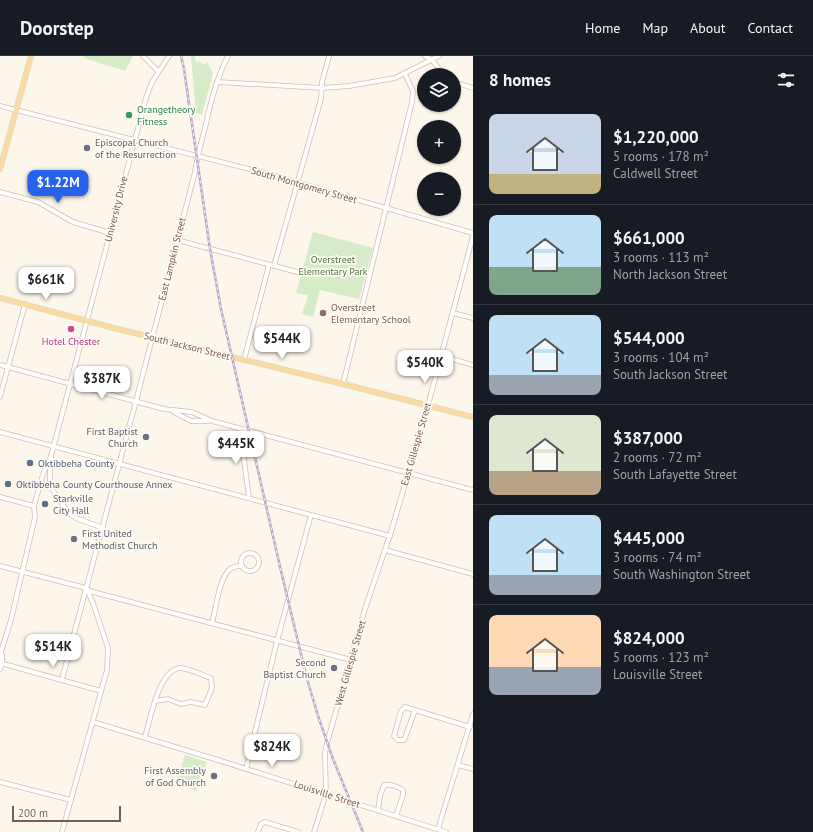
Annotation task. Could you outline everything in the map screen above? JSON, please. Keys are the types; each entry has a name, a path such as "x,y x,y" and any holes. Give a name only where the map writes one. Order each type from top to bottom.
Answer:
{"main road":[{"path":"0,169 32,56"},
{"name":"South Jackson Street","path":"0,298 152,338 473,417"}],"street":[{"path":"143,56 158,71"},
{"name":"University Drive","path":"51,456 134,139 148,92 158,71 169,56"},
{"name":"East Lampkin Street","path":"62,679 119,463 137,401 217,82 228,56"},
{"path":"244,360 271,265 298,183 321,99 322,82 329,56"},
{"path":"425,56 432,60 438,68"},
{"path":"217,82 322,88 368,84 405,74 439,56"},
{"path":"342,384 413,96 412,86 405,74"},
{"path":"461,84 473,88"},
{"name":"South Montgomery Street","path":"0,106 198,155 473,234"},
{"path":"0,192 38,202 73,222 110,233"},
{"name":"East Gillespie Street","path":"390,536 442,356 473,234"},
{"path":"177,240 301,273"},
{"path":"0,397 25,304"},
{"path":"453,313 473,318"},
{"path":"442,356 473,364"},
{"path":"0,365 164,408 192,412 200,418 473,490"},
{"path":"164,408 191,421 200,418"},
{"path":"182,417 182,413 184,411"},
{"path":"240,429 249,498"},
{"path":"0,432 390,536"},
{"path":"0,669 1,654 35,517 34,506 45,468 51,456"},
{"path":"51,456 51,489 71,515 82,521 103,528"},
{"path":"45,468 50,470"},
{"path":"0,497 34,506"},
{"path":"246,769 277,641 311,515"},
{"name":"West Gillespie Street","path":"314,832 326,794 325,753 351,660 390,536"},
{"path":"385,550 473,574"},
{"path":"212,623 224,576 231,568 242,566 249,571 255,570 258,565 258,557 253,553 244,555 242,566"},
{"path":"0,566 351,660"},
{"path":"62,832 107,670 108,648 94,606 86,588"},
{"path":"1,663 101,691"},
{"path":"145,737 155,701 162,681 170,672 180,668 211,678 212,688 205,705 191,702 181,704 168,699 155,701"},
{"path":"415,710 404,740 398,740 394,736 401,711 405,707 415,710 470,727"},
{"path":"438,829 473,714"},
{"name":"Louisville Street","path":"92,722 145,737 446,832"},
{"path":"458,765 473,769"},
{"path":"0,782 71,800"},
{"path":"378,810 380,796 384,785 388,784 403,790 403,795 396,816"},
{"path":"258,832 261,824 265,822 298,832"}],"green space":[{"path":"85,56 133,56 125,71 84,58"},
{"path":"191,56 194,56 197,63 200,61 203,65 207,62 213,73 202,115 196,113"},
{"name":"Overstreet Elementary Park","path":"313,232 373,248 359,299 320,290 313,317 302,314 308,295 296,293"},
{"path":"185,755 207,762 196,791 176,783"}],"railway":[{"path":"181,56 210,249 221,309 281,571 307,679 319,719 333,759 363,832"}],"place":[{"name":"Orangetheory Fitness","path":"129,115"},
{"name":"Episcopal Church of the Resurrection","path":"87,148"},
{"name":"Overstreet Elementary School","path":"323,313"},
{"name":"Hotel Chester","path":"71,329"},
{"name":"First Baptist Church","path":"146,437"},
{"name":"Oktibbeha County","path":"30,463"},
{"name":"Oktibbeha County Courthouse Annex","path":"8,484"},
{"name":"Starkville City Hall","path":"45,504"},
{"name":"First United Methodist Church","path":"74,539"},
{"name":"Second Baptist Church","path":"334,668"},
{"name":"First Assembly of God Church","path":"214,776"}]}
